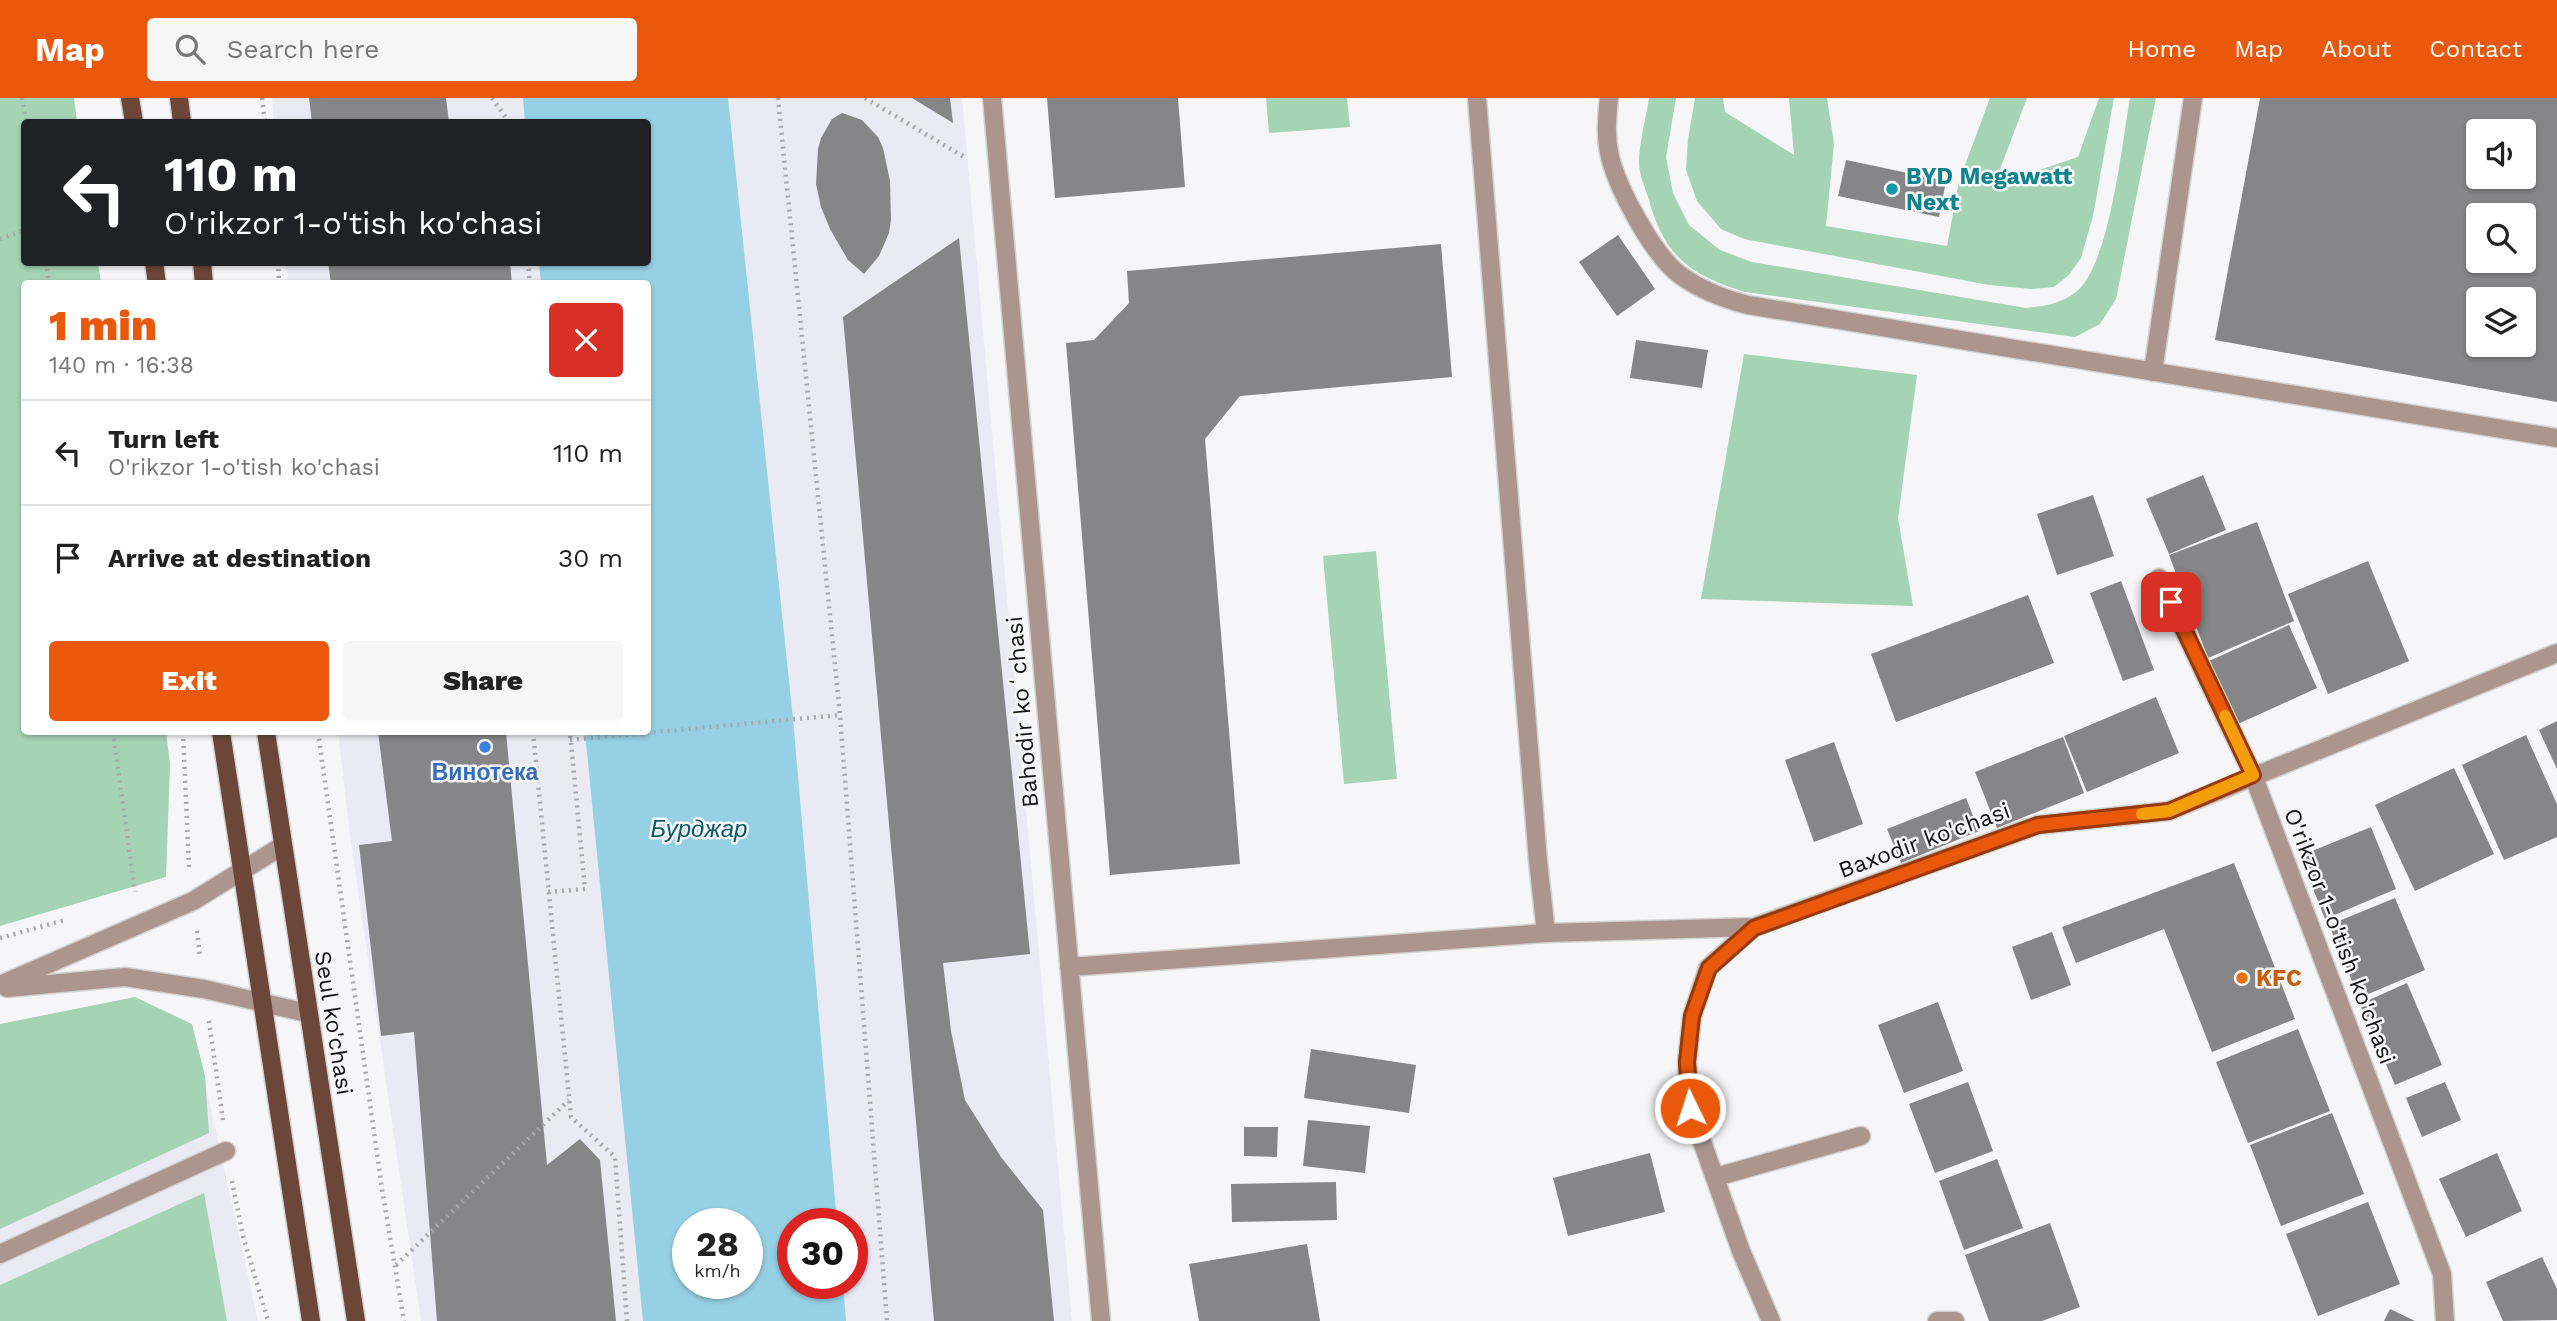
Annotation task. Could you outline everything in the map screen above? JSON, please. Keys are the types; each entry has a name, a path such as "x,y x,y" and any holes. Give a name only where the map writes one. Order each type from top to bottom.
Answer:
{"main road":[{"path":"130,98 134,119"},
{"path":"179,98 182,119"},
{"path":"221,735 311,1321"},
{"name":"Seul ko'chasi","path":"266,735 356,1321"}],"street":[{"name":"Bahodir koʻchasi","path":"992,98 1101,1321"},
{"path":"1477,98 1546,933"},
{"path":"1609,98 1606,127 1610,157 1621,186 1658,254 1680,275 1705,290 1748,305 2557,438"},
{"path":"2152,372 2193,98"},
{"name":"O'rikzor 1-o'tish ko'chasi","path":"2159,578 2253,775 2442,1274 2445,1321"},
{"name":"Baxodir ko'chasi","path":"1771,1321 1741,1251 1690,1108 1687,1062 1692,1016 1709,968 1754,928 2038,825 2169,811 2557,653"},
{"path":"0,987 193,901 282,846"},
{"path":"1069,967 1546,933 1754,928"},
{"path":"0,987 125,977 204,989 307,1013"},
{"path":"1716,1177 1861,1136"},
{"path":"0,1254 226,1151"},
{"path":"1937,1321 1955,1321"}],"path":[{"path":"22,98 26,119"},
{"path":"262,98 265,119"},
{"path":"492,98 507,119"},
{"path":"778,98 840,715 887,1321"},
{"path":"864,98 999,177"},
{"path":"0,239 21,231"},
{"path":"651,732 840,715"},
{"path":"113,735 136,900"},
{"path":"183,735 187,857 226,1151 243,1236 268,1321"},
{"path":"318,735 380,1176 404,1321"},
{"path":"533,735 570,1116 615,1157 627,1321"},
{"path":"548,891 585,890 570,735"},
{"path":"570,740 615,735"},
{"path":"396,1265 569,1100"}],"shaded area":[{"path":"272,98 962,98 1072,1321 421,1321 350,835 338,735 651,735 651,280 287,280 286,266 651,266 651,119 274,119"},
{"path":"192,1024 258,1321 0,1321 0,1031"}],"green space":[{"path":"0,98 74,98 77,119 21,119 21,266 98,266 101,280 21,280 21,735 166,735 170,764 166,877 0,926"},
{"path":"1266,98 1347,98 1350,127 1269,133"},
{"path":"1649,98 1676,98 1666,157 1673,193 1689,225 1720,250 1752,262 2026,308 2058,302 2076,292 2088,278 2098,256 2113,201 2130,98 2156,98 2116,299 2100,324 2075,337 1745,292 1709,278 1682,261 1671,249 1655,219 1639,163"},
{"path":"1695,98 1723,98 1725,112 1794,155 1789,98 1827,98 1834,144 1826,226 1947,246 1959,181 1990,98 2027,98 1994,185 2078,157 2099,98 2114,98 2093,216 2081,258 2069,275 2054,287 2031,289 1989,285 1744,239 1721,229 1697,201 1686,170"},
{"path":"1744,354 1917,375 1898,518 1913,606 1701,599"},
{"path":"1376,551 1397,779 1344,784 1323,556"},
{"path":"135,997 192,1024 205,1076 209,1133 0,1229 0,1024"},
{"path":"204,1193 227,1321 0,1321 0,1285"}],"water":[{"name":"Бурджар","path":"523,98 728,98 793,719 836,1208 777,1208 777,1299 844,1299 846,1321 643,1321 585,735 651,735 651,280 541,280 539,266 651,266 651,119 525,119"}],"building":[{"path":"309,98 446,98 449,119 312,119"},
{"path":"912,98 950,98 953,123"},
{"path":"1047,98 1178,98 1185,187 1055,198"},
{"path":"2260,98 2557,98 2557,402 2215,340"},
{"path":"842,113 862,120 878,137 890,181 889,233 879,256 864,274 848,260 830,229 816,184 821,138 832,119"},
{"name":"BYD Megawatt Next","path":"1846,160 1946,181 1939,217 1838,196"},
{"path":"1618,235 1655,289 1617,316 1579,262"},
{"path":"959,238 1030,954 943,963 951,1031 965,1100 1001,1157 1043,1210 1054,1321 934,1321 843,317"},
{"path":"1441,244 1452,377 1240,396 1205,439 1240,864 1110,875 1066,343 1094,340 1129,303 1127,271"},
{"path":"329,266 510,266 512,280 330,280"},
{"path":"1636,340 1708,350 1702,388 1630,378"},
{"path":"2203,475 2226,530 2169,554 2146,499"},
{"path":"2093,495 2114,556 2057,575 2037,514"},
{"path":"2257,522 2294,621 2208,658 2169,555"},
{"path":"2368,561 2409,661 2328,694 2288,594"},
{"path":"2121,581 2154,670 2123,681 2090,593"},
{"path":"2028,595 2054,663 1896,722 1871,654"},
{"path":"2289,625 2317,688 2238,724 2209,661"},
{"path":"2156,697 2179,753 2087,792 2064,736"},
{"path":"2557,721 2557,769 2539,730"},
{"path":"378,735 506,735 547,1165 580,1139 600,1160 616,1321 437,1321 414,1032 381,1036 359,845 392,841"},
{"path":"2526,735 2557,804 2557,837 2504,860 2462,765"},
{"path":"2063,737 2084,793 1997,828 1975,772"},
{"path":"1834,742 1863,824 1814,842 1785,760"},
{"path":"2454,768 2494,854 2415,891 2375,805"},
{"path":"1966,798 1979,831 1901,863 1887,829"},
{"path":"2371,827 2396,889 2325,919 2300,856"},
{"path":"2234,863 2295,1019 2212,1052 2164,929 2076,963 2062,927"},
{"path":"2395,898 2425,970 2359,998 2329,925"},
{"path":"2052,932 2071,985 2031,1000 2012,947"},
{"path":"2407,983 2442,1065 2395,1085 2360,1004"},
{"path":"1938,1002 1963,1071 1904,1093 1878,1025"},
{"path":"2298,1029 2330,1111 2248,1143 2216,1062"},
{"path":"1311,1049 1416,1065 1409,1113 1304,1098"},
{"path":"1968,1082 1993,1151 1935,1173 1909,1104"},
{"path":"2445,1082 2461,1120 2422,1137 2406,1098"},
{"path":"2332,1113 2364,1194 2281,1226 2250,1145"},
{"path":"1308,1120 1370,1126 1365,1173 1303,1166"},
{"path":"1244,1127 1278,1127 1277,1157 1244,1156"},
{"path":"1650,1153 1665,1212 1568,1236 1553,1178"},
{"path":"2497,1153 2522,1211 2466,1237 2439,1179"},
{"path":"1997,1159 2023,1228 1964,1250 1939,1181"},
{"path":"1336,1182 1337,1220 1232,1222 1231,1184"},
{"path":"2368,1202 2400,1284 2318,1316 2286,1234"},
{"path":"2050,1223 2080,1307 2042,1321 1989,1321 1965,1255"},
{"path":"1307,1244 1320,1321 1199,1321 1189,1264"},
{"path":"2542,1257 2557,1289 2557,1320 2503,1321 2486,1282"},
{"path":"2390,1309 2415,1321 2384,1321"}],"slow traffic":[{"path":"2142,814 2169,811 2253,775 2225,716"}],"place":[{"name":"BYD Megawatt Next","path":"1892,189"},
{"name":"Винотека","path":"485,747"},
{"name":"KFC","path":"2242,978"}],"route":[{"path":"1690,1108 1687,1062 1692,1016 1709,968 1754,928 2038,825 2169,811 2253,775 2171,602"}]}
